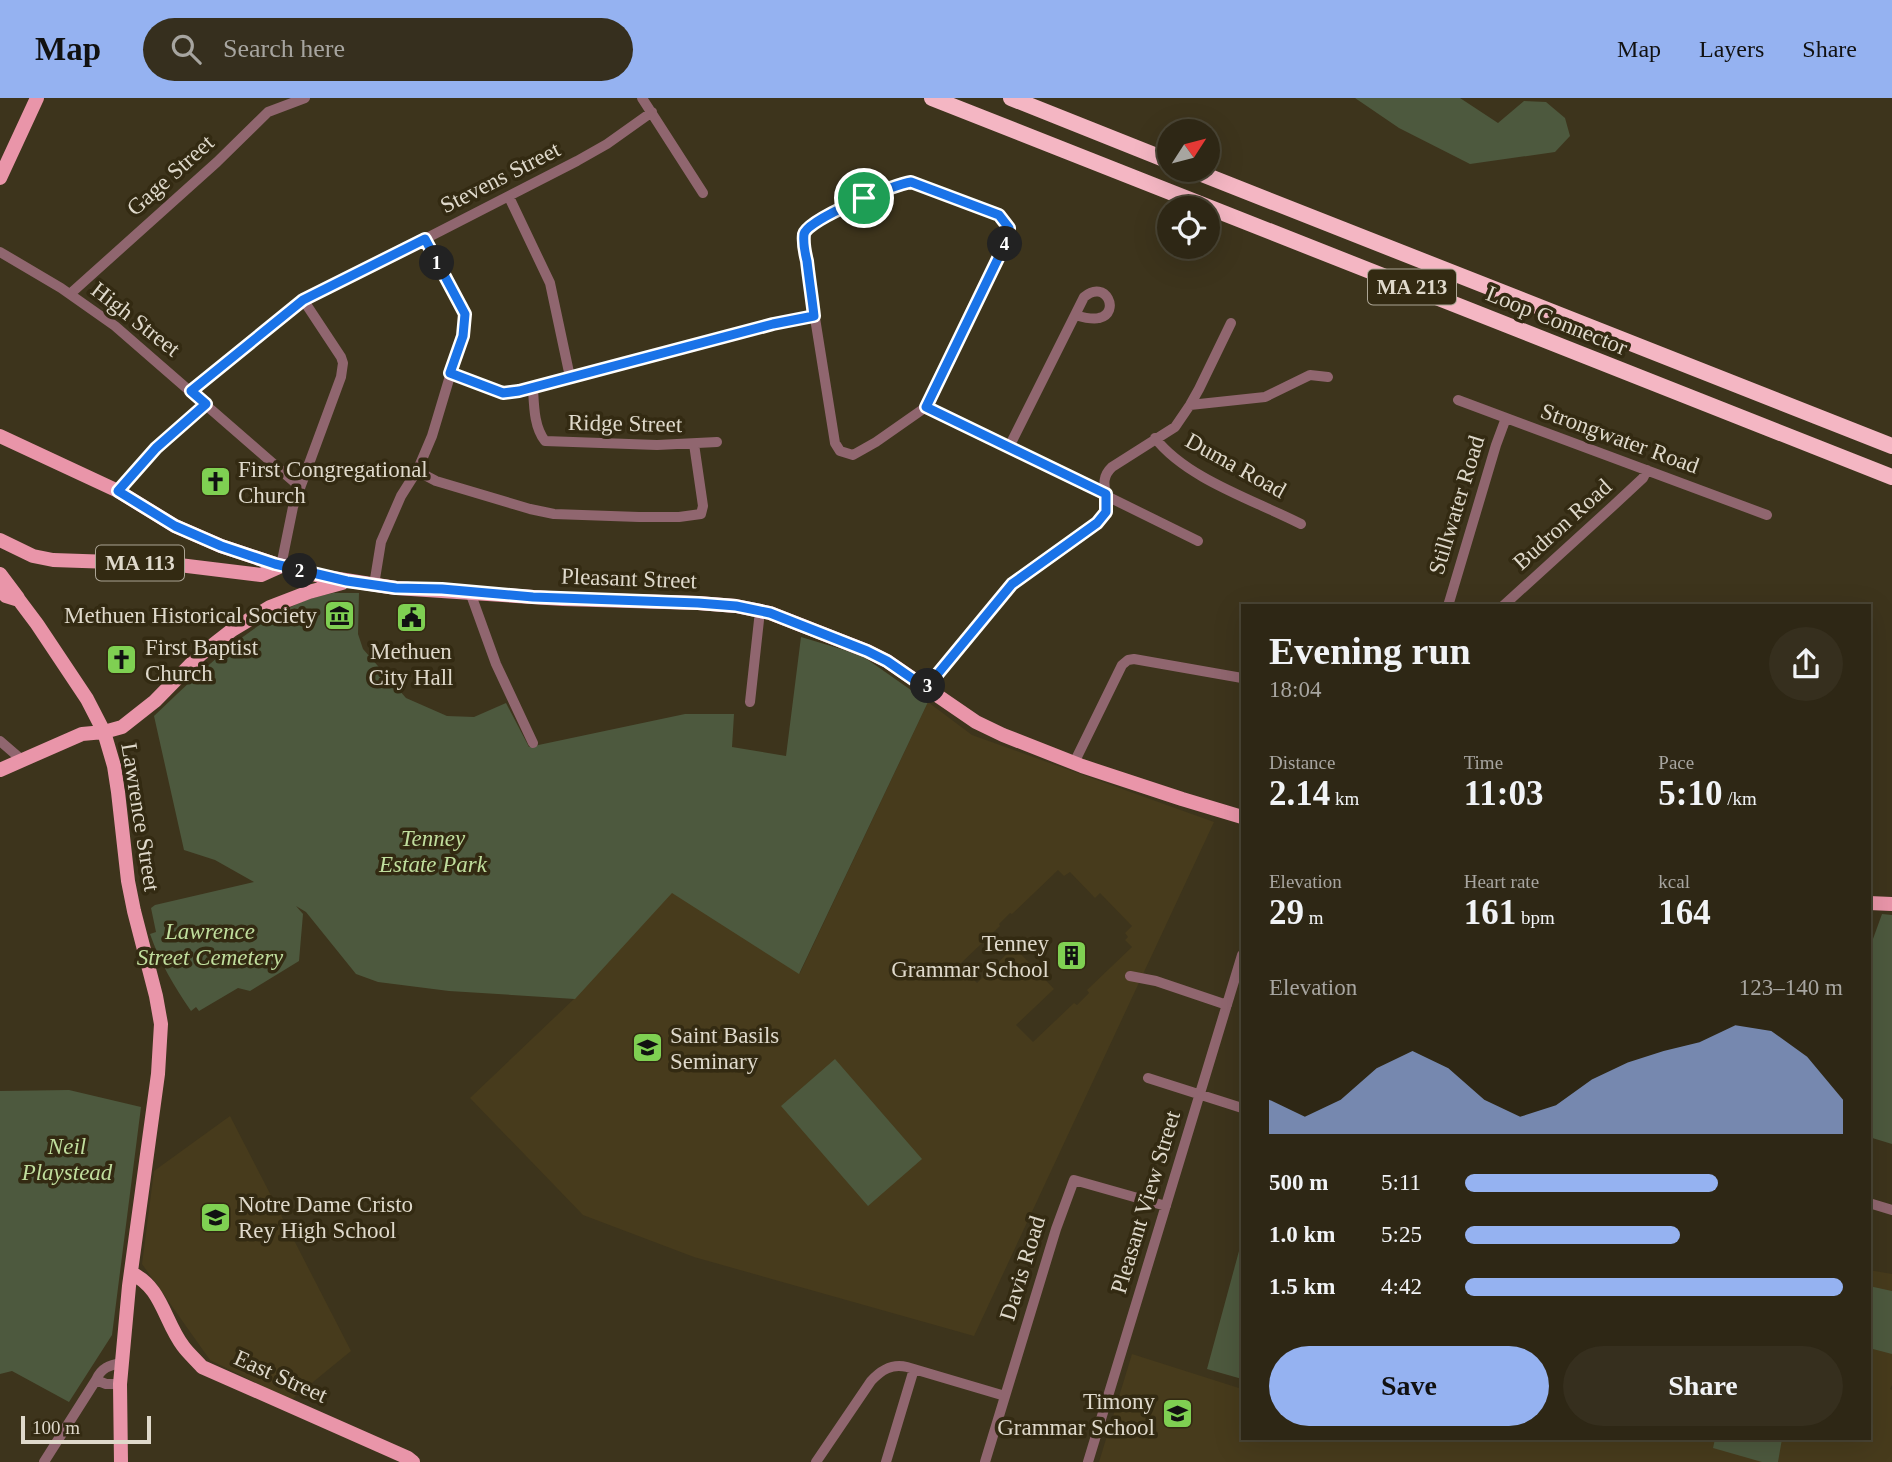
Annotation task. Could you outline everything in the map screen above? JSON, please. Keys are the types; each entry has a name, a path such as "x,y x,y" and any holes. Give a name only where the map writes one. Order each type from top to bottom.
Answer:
{"highway":[{"name":"Loop Connector","path":"932,98 1892,477"},
{"path":"1011,98 1157,156"},
{"name":"Loop Connector","path":"1220,181 1892,446"}],"main road":[{"path":"0,178 37,98"},
{"name":"Pleasant Street","path":"0,436 118,491 175,526 221,546 281,566 374,585 563,599 698,603 761,611 803,625 887,661 976,722 1003,736 1182,799 1241,817"},
{"name":"MA 113","path":"0,540 26,553 47,559 171,564 261,575 281,566"},
{"path":"0,574 19,600"},
{"path":"0,770 82,734 122,727 200,655 242,624 270,607 347,581"},
{"path":"0,591 19,600"},
{"name":"Lawrence Street","path":"19,600 61,657 104,732 114,766 128,881 161,1024 158,1074 128,1296 120,1384 121,1462"},
{"path":"1871,903 1892,904"},
{"name":"East Street","path":"131,1273 143,1279 159,1300 181,1345 202,1367 413,1462"},
{"path":"128,1296 159,1300"}],"street":[{"name":"Gage Street","path":"70,294 217,162 268,112 305,98"},
{"path":"642,98 703,193"},
{"name":"Stevens Street","path":"191,391 303,300 509,197 607,144 652,112"},
{"path":"911,182 999,215 1009,228 1005,244 926,407 853,455 840,451 835,443 814,316 804,233 816,221 873,194 911,182"},
{"path":"509,197 550,283 570,377"},
{"path":"374,585 381,542 432,436 463,336 465,314 425,239"},
{"name":"High Street","path":"0,252 70,294 116,326 300,487"},
{"path":"281,566 293,507 341,377 343,363 337,349 303,300"},
{"path":"1009,447 1075,315"},
{"path":"450,373 503,393 533,388 773,324 814,316"},
{"path":"926,688 1012,584 1097,523 1106,512 1103,482 1106,473 1175,426 1190,405 1231,323"},
{"path":"1190,405 1265,397 1310,375 1328,377"},
{"name":"Ridge Street","path":"533,388 536,420 545,441 694,444 717,442"},
{"name":"Strongwater Road","path":"1458,400 1767,515"},
{"path":"118,491 156,448 206,404"},
{"path":"926,407 1198,541"},
{"name":"Stillwater Road","path":"1449,604 1506,418"},
{"name":"Duma Road","path":"1155,438 1171,456 1197,474 1301,524"},
{"path":"417,471 436,481 554,514 679,517 701,514 703,506 694,444"},
{"name":"Budron Road","path":"1505,604 1643,478 1647,470"},
{"path":"470,592 496,664 533,743"},
{"path":"750,702 761,611"},
{"path":"1074,762 1122,665 1128,660 1241,678"},
{"path":"0,741 22,761"},
{"name":"Pleasant View Street","path":"1088,1462 1241,958"},
{"path":"1130,976 1156,981 1227,1005"},
{"path":"1148,1078 1241,1108"},
{"name":"Davis Road","path":"985,1462 1056,1228 1074,1180 1166,1206"},
{"path":"1871,1204 1892,1210"},
{"path":"44,1462 99,1372 110,1364 122,1363"},
{"path":"816,1462 877,1374 891,1367 899,1365 1005,1396"},
{"path":"886,1462 914,1369"},
{"path":"96,1380 106,1384 120,1384"}],"shaded area":[{"path":"928,702 972,735 1214,822 974,1336 694,1257 583,1215 470,1098 575,998 674,888 800,973","holes":["1058,870 1064,876 1070,872 1095,898 1100,893 1132,926 1125,933 1128,937 1125,940 1132,947 1087,990 1089,993 1077,1005 1074,1003 1033,1042 1016,1025 1054,989 1014,947 977,983 959,965 1010,913"]},
{"name":"Notre Dame Cristo Rey High School","path":"230,1116 351,1351 291,1400 210,1360 142,1264 154,1171"},
{"path":"1871,1270 1892,1274 1892,1462 1099,1462 1132,1354 1241,1389 1241,1440 1871,1440"}],"green space":[{"path":"1355,98 1460,98 1498,123 1524,101 1546,102 1565,118 1570,136 1555,152 1470,164 1399,128"},
{"name":"Tenney Estate Park","path":"333,593 359,593 358,634 363,649 406,698 447,716 474,717 506,703 529,747 685,714 734,714 732,747 786,756 801,637 861,655 928,702 799,974 672,893 575,999 449,991 378,982 356,974 306,912 296,906 303,914 299,961 250,991 238,988 199,1011 196,1007 191,1011 154,945 150,934 156,932 151,908 254,882 215,860 184,850 154,716 219,656 255,628 296,605"},
{"path":"1882,914 1892,915 1892,1144 1871,1138 1871,944"},
{"path":"835,1059 922,1159 868,1206 781,1106"},
{"name":"Neil Playstead","path":"69,1090 141,1107 112,1335 69,1402 12,1371 0,1374 0,1091"},
{"path":"1241,1244 1241,1379 1207,1369"},
{"path":"1871,1286 1892,1291 1892,1354 1871,1349"},
{"path":"1715,1440 1782,1440 1778,1462 1762,1462 1713,1448"}],"place":[{"name":"First Congregational Church","path":"215,482"},
{"name":"Methuen Historical Society","path":"340,615"},
{"name":"Methuen City Hall","path":"411,617"},
{"name":"First Baptist Church","path":"122,660"},
{"name":"Tenney Grammar School","path":"1072,956"},
{"name":"Saint Basils Seminary","path":"647,1048"},
{"name":"Notre Dame Cristo Rey High School","path":"215,1217"},
{"name":"Timony Grammar School","path":"1178,1414"}],"route":[{"path":"911,182 999,215 1005,221 1009,228 1005,244 926,407 1106,494 1106,512 1097,523 1012,584 926,688 887,661 867,651 770,613 736,606 698,603 563,599 396,588 320,576 221,546 175,526 118,491 156,448 206,404 191,391 303,300 425,239 465,314 463,336 450,373 503,393 543,386 773,324 814,316 804,233 816,221 864,198 911,182"}],"park label":[{"name":"Lawrence Street Cemetery","path":"210,944"}]}
